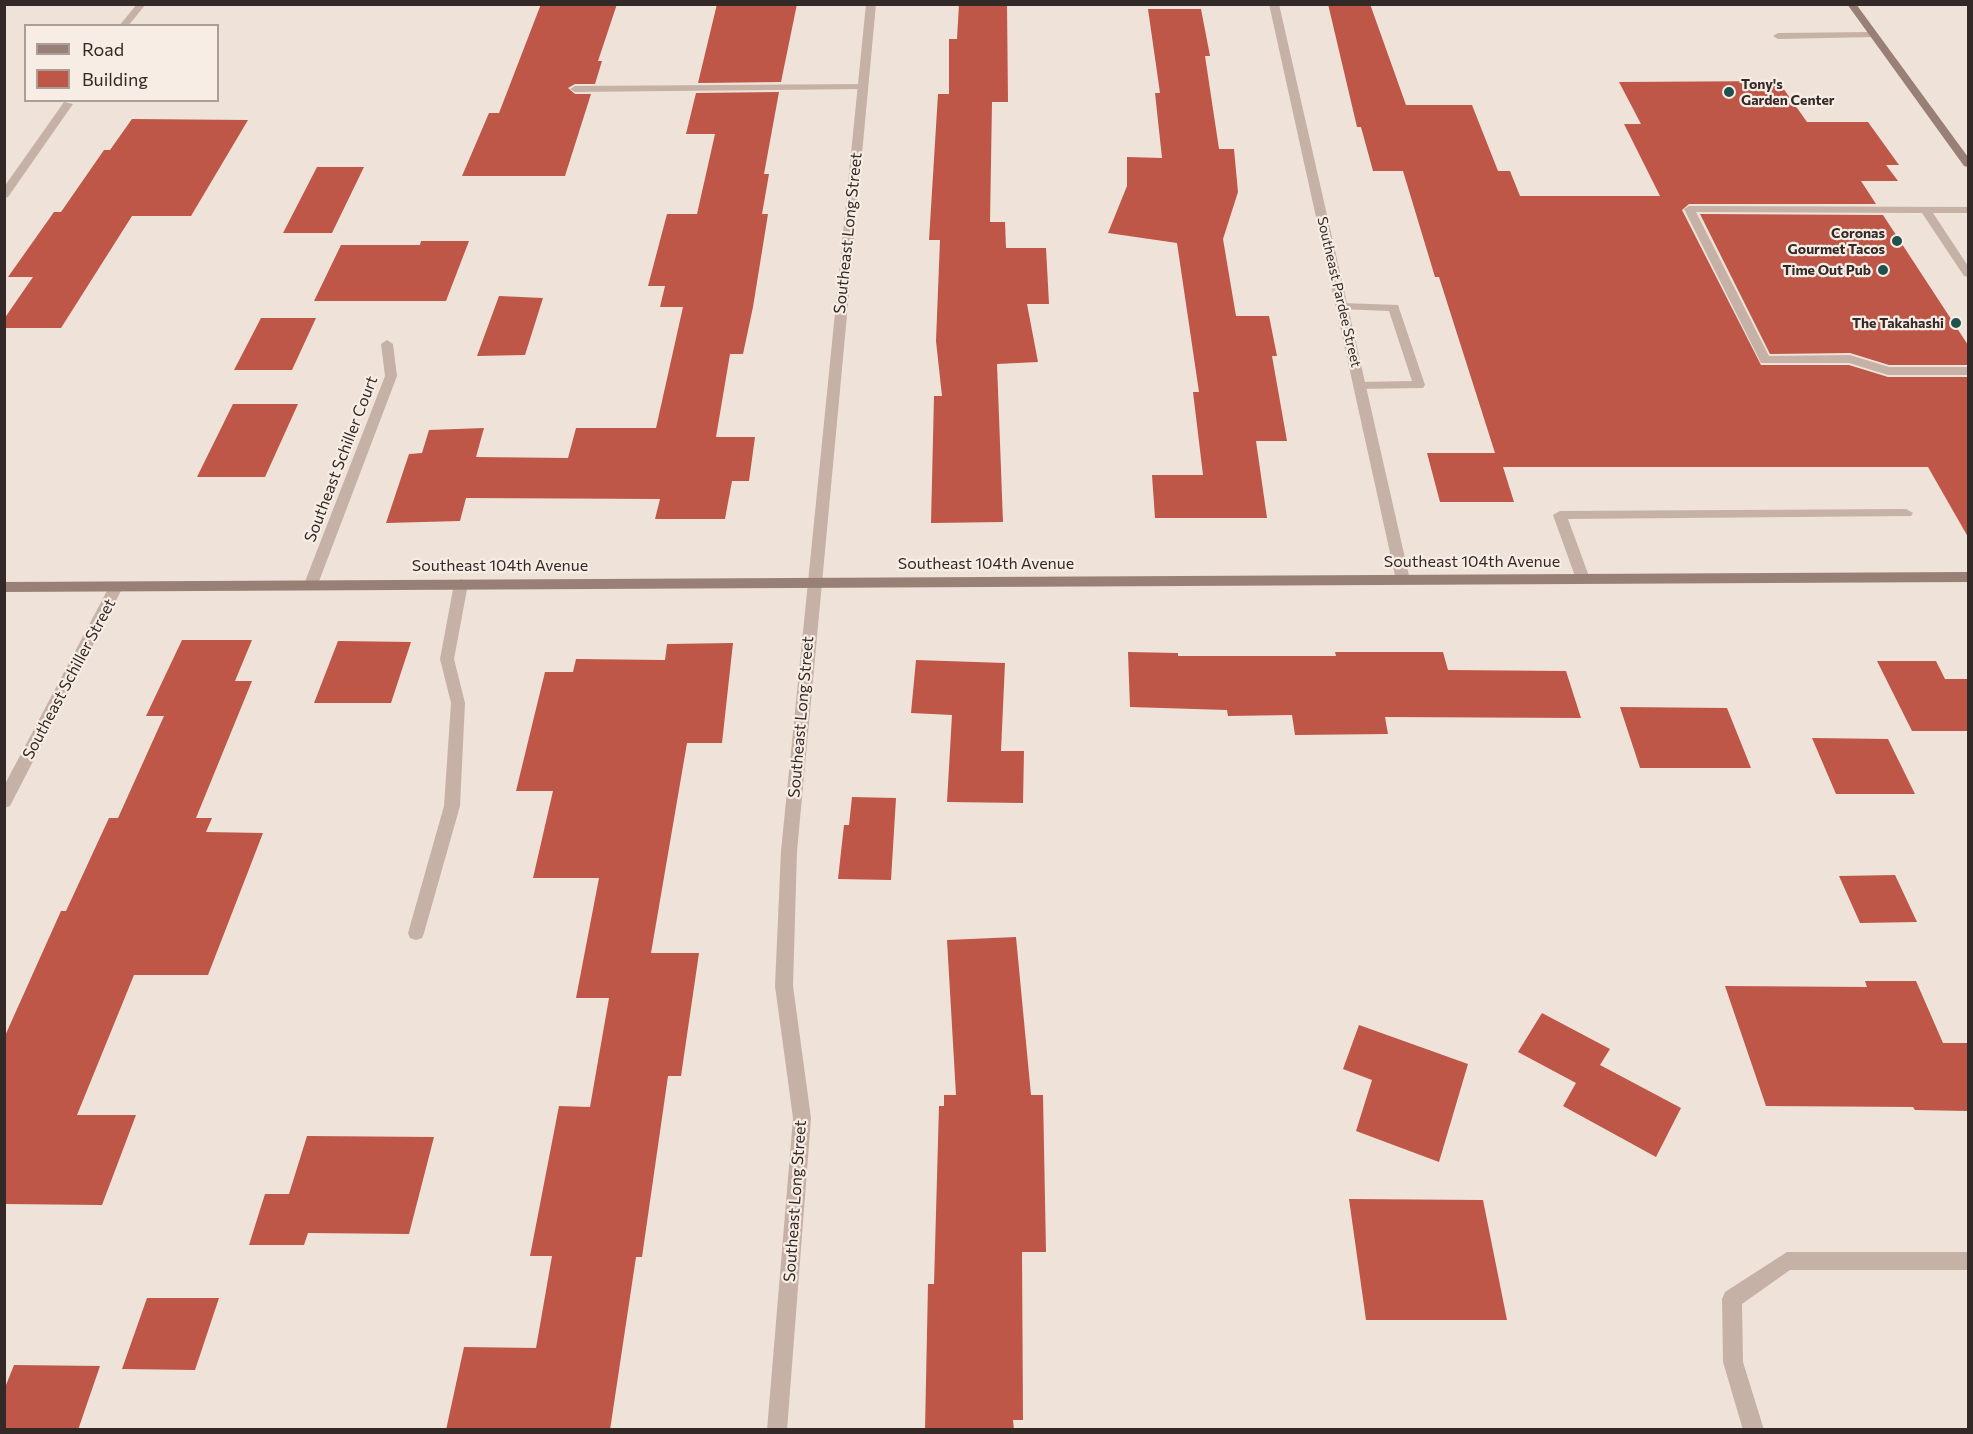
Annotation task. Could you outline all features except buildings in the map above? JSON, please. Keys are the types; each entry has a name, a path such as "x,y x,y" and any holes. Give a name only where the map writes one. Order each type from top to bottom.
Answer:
{"street":[{"path":"124,24 142,4"},
{"name":"Southeast Long Street","path":"777,1430 802,1118 784,986 789,851 871,4"},
{"name":"Southeast Pardee Street","path":"1274,4 1403,580"},
{"path":"1851,4 1968,164"},
{"path":"1778,36 1873,35"},
{"path":"575,89 863,87"},
{"path":"4,195 68,104"},
{"path":"1964,371 1888,371 1850,359 1766,360 1689,209 1968,210"},
{"path":"1925,210 1968,274"},
{"path":"1342,308 1394,307 1419,386 1360,386"},
{"name":"Southeast Schiller Court","path":"311,584 391,376 387,344"},
{"path":"1583,579 1560,516 1905,513"},
{"name":"Southeast 104th Avenue","path":"4,587 1968,577"},
{"path":"416,933 452,806 458,703 447,659 461,584"},
{"name":"Southeast Schiller Street","path":"4,802 116,587"},
{"path":"1754,1430 1733,1362 1732,1299 1787,1262 1968,1262"}],"place":[{"name":"Tony's Garden Center","path":"1729,92"},
{"name":"Coronas Gourmet Tacos","path":"1897,241"},
{"name":"Time Out Pub","path":"1883,270"},
{"name":"The Takahashi","path":"1956,323"}]}
